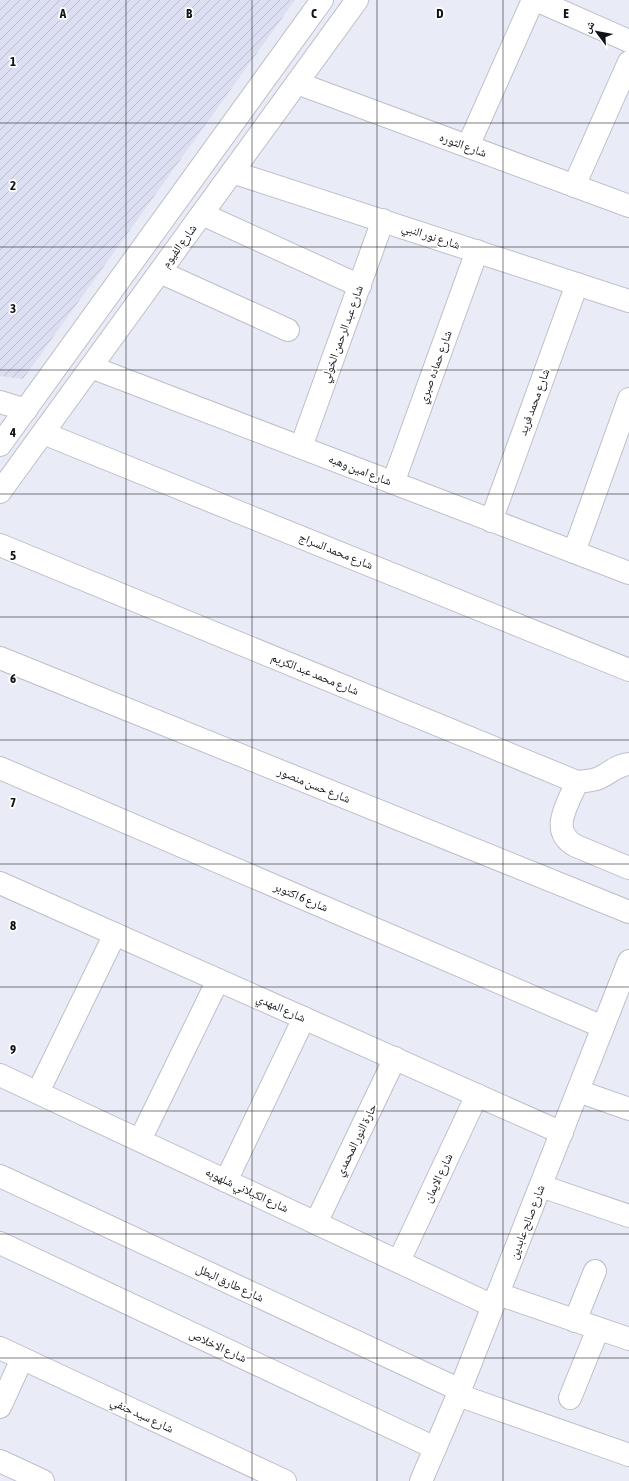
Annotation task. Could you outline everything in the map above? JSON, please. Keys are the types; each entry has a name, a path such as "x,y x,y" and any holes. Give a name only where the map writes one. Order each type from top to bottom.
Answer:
{"street":[{"path":"0,445 322,0"},
{"name":"شارع الفيوم","path":"0,492 357,0"},
{"path":"468,146 532,0"},
{"path":"536,0 629,41"},
{"path":"574,186 629,62"},
{"name":"شارع الثوره","path":"297,84 629,206"},
{"name":"شارع نور النبي","path":"232,172 629,301"},
{"path":"202,214 360,286"},
{"name":"شارع عبد الرحمن الخولي","path":"301,447 360,286 382,220"},
{"name":"شارع حماده صبري","path":"393,483 477,251"},
{"path":"160,272 288,330"},
{"name":"شارع محمد فريد","path":"492,521 577,284"},
{"name":"شارع امين وهبه","path":"91,367 629,573"},
{"path":"574,552 629,399"},
{"path":"0,402 26,410"},
{"name":"شارع محمد السراج","path":"43,433 629,670"},
{"name":"شارع محمد عبد الكريم","path":"0,545 577,782"},
{"name":"شارع حسن منصور","path":"0,658 629,912"},
{"path":"629,764 620,765 600,777 588,781 577,782 562,817 560,826 563,835 568,842 629,868"},
{"name":"شارع 6 اكتوبر","path":"0,768 603,1027"},
{"name":"شارع المهدي","path":"0,883 562,1133"},
{"path":"38,1092 115,934"},
{"name":"شارع صالح عابدين","path":"426,1479 435,1448 496,1300 603,1027 622,998 629,961"},
{"path":"140,1140 218,980"},
{"path":"226,1180 304,1018"},
{"name":"حارة النور المحمدي","path":"316,1222 395,1058"},
{"name":"شارع الكيلاني شلهوبه","path":"0,1075 398,1261 496,1300 575,1321 629,1340"},
{"path":"578,1091 629,1109"},
{"name":"شارع الايمان","path":"398,1261 477,1094"},
{"name":"شارع طارق البطل","path":"0,1176 459,1392 629,1455"},
{"path":"541,1186 629,1216"},
{"name":"شارع الاخلاص","path":"0,1243 435,1448"},
{"path":"575,1321 595,1271"},
{"path":"570,1398 598,1329"},
{"name":"شارع سيد حنفي","path":"0,1348 285,1481"},
{"path":"0,1407 22,1359"},
{"path":"0,1461 42,1481"}],"shaded area":[{"path":"0,0 295,0 23,379 0,376"}]}
